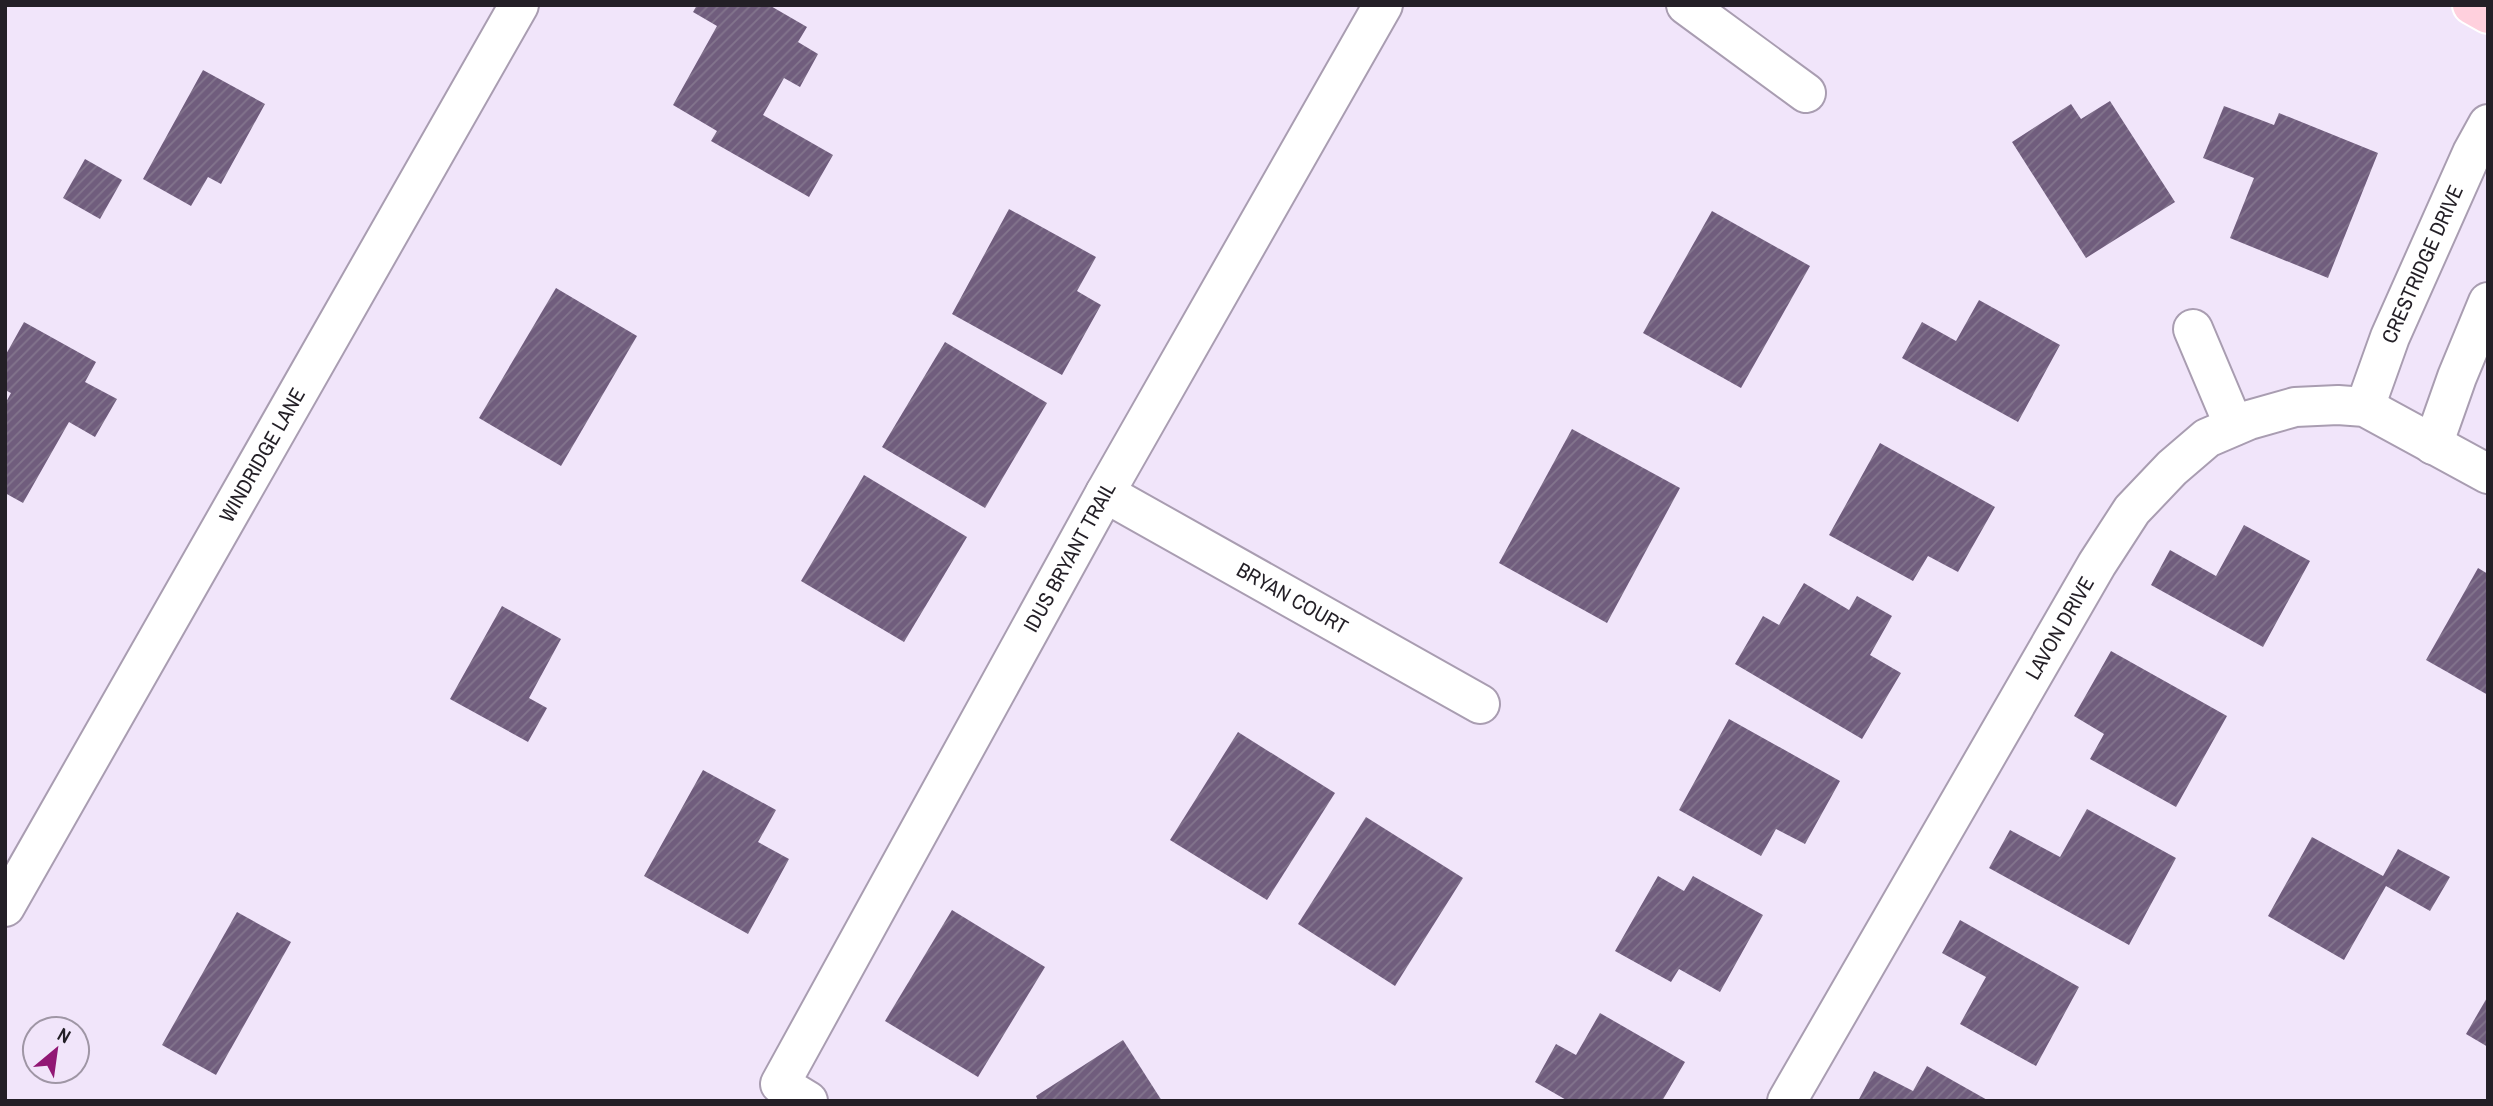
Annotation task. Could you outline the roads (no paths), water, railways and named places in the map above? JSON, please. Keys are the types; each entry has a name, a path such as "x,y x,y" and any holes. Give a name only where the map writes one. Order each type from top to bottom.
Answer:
{"main road":[{"path":"2472,5 2488,14"}],"street":[{"name":"WINDRIDGE LANE","path":"5,907 519,5"},
{"name":"IDUS BRYANT TRAIL","path":"808,1101 780,1084 1105,493 1383,5"},
{"path":"1686,5 1806,93"},
{"name":"CRESTRIDGE DRIVE","path":"2365,407 2390,337 2472,153 2488,124"},
{"path":"2433,445 2488,302"},
{"path":"2193,329 2234,426"},
{"name":"LAVON DRIVE","path":"1787,1101 2097,564 2132,510 2172,468 2207,438 2234,426 2295,407 2338,405 2365,407 2488,474"},
{"name":"BRYAN COURT","path":"1105,493 1480,704"}]}
